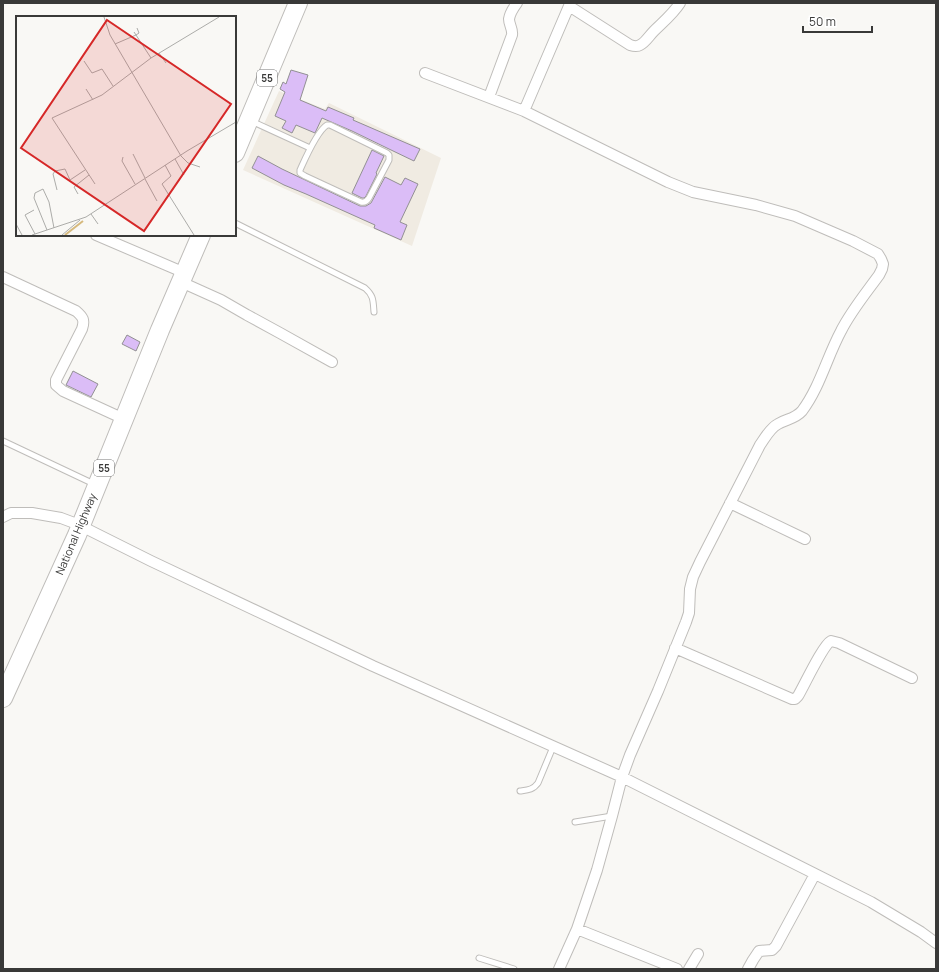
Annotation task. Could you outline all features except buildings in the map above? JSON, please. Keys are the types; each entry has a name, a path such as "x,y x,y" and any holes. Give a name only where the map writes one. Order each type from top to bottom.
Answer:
{"highway":[{"name":"55","path":"236,151 298,3"},
{"name":"National Highway","path":"3,698 61,571 200,236"}],"street":[{"path":"489,97 512,35 513,30 509,19 517,3"},
{"path":"524,110 568,5 630,45 639,46 671,16 680,3"},
{"path":"425,73 524,110 668,182 693,192 756,205 795,216 878,254 883,264 879,275 841,330 819,382 798,416 777,424 768,433 760,445 693,577 690,589 688,613 622,777 597,870 577,929 559,969"},
{"path":"98,236 183,277 247,315 332,362"},
{"path":"3,277 80,314 84,323 82,329 56,380 56,385 63,391 124,419"},
{"path":"730,503 805,540"},
{"path":"3,517 11,513 32,513 61,518 80,526 373,666 622,777 871,902 921,932 936,943"},
{"path":"675,648 792,699 797,698 827,645 831,641 839,643 912,678"},
{"path":"748,969 760,951 772,950 776,946 815,874"},
{"path":"577,929 676,969"},
{"path":"689,969 698,954"}],"lane":[{"path":"249,120 310,148"},
{"path":"330,125 389,154 389,160 369,198 363,202 300,173 310,148 324,126 330,125"},
{"path":"236,224 365,288 371,293 374,312"},
{"path":"3,441 96,486"},
{"path":"520,791 531,789 536,786 553,747"},
{"path":"575,822 612,816"},
{"path":"479,958 514,969"}],"shaded area":[{"path":"279,91 325,109 329,103 441,158 412,246 243,170"}]}
